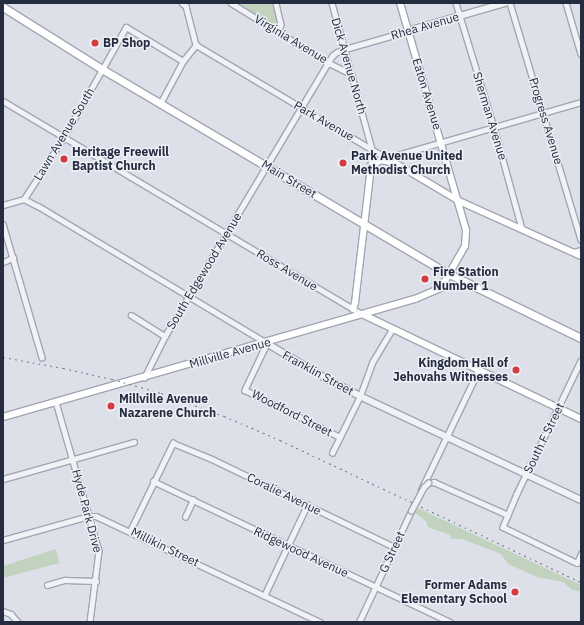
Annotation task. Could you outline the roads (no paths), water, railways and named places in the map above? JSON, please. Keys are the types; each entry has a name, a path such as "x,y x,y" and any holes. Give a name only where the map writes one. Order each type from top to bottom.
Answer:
{"main road":[{"name":"Eaton Avenue","path":"400,3 466,224 466,243 449,274"},
{"name":"Main Street","path":"3,7 102,68 449,274 581,338"},
{"path":"371,166 381,160 395,163"},
{"name":"Park Avenue","path":"395,163 459,200 581,256"},
{"name":"Dick Avenue North","path":"352,309 355,303 371,166"},
{"name":"Millville Avenue","path":"3,417 144,378 435,292 443,285 449,274"},
{"name":"Ross Avenue","path":"362,314 478,371 581,419"}],"street":[{"path":"160,102 183,61 196,45 186,6 182,3"},
{"name":"Virginia Avenue","path":"231,3 329,63 352,74"},
{"path":"276,3 281,24 279,32"},
{"name":"Dick Avenue North","path":"332,3 372,149 371,166"},
{"name":"Sherman Avenue","path":"456,3 494,127 522,229"},
{"name":"Rhea Avenue","path":"345,49 506,3"},
{"name":"Progress Avenue","path":"510,3 581,240"},
{"path":"566,3 581,54"},
{"name":"Lawn Avenue South","path":"24,199 64,137 126,28 183,61"},
{"name":"Park Avenue","path":"196,45 395,163"},
{"name":"South Edgewood Avenue","path":"144,378 165,336 329,63 337,52 345,49"},
{"name":"Ross Avenue","path":"3,101 362,314"},
{"path":"387,158 581,102"},
{"path":"3,205 24,199"},
{"name":"Franklin Street","path":"24,199 328,379 360,396 581,500"},
{"path":"3,224 42,357"},
{"path":"573,252 581,250"},
{"path":"3,262 14,258"},
{"path":"130,315 165,336"},
{"path":"332,453 360,396 373,361 392,329"},
{"name":"Woodford Street","path":"266,342 265,348 245,390 340,437"},
{"name":"South F Street","path":"508,515 581,361"},
{"path":"418,495 478,371"},
{"name":"Hyde Park Drive","path":"56,402 99,551 90,622"},
{"path":"3,480 134,442"},
{"name":"Coralie Avenue","path":"153,481 173,443 212,459 394,547"},
{"path":"130,530 153,481"},
{"name":"Ridgewood Avenue","path":"153,481 450,622"},
{"name":"G Street","path":"359,622 411,511 428,483 434,482 508,515"},
{"path":"185,517 193,500"},
{"path":"264,596 307,505"},
{"path":"508,515 503,527 577,563 581,554"},
{"path":"3,540 89,516"},
{"name":"Millikin Street","path":"89,516 96,516 130,530 320,622"},
{"path":"47,585 65,580 96,581"},
{"path":"3,611 11,614 18,622"}],"railway":[{"path":"3,357 112,379 161,393 224,416 280,440 581,582"}],"place":[{"name":"BP Shop","path":"95,43"},
{"name":"Heritage Freewill Baptist Church","path":"64,159"},
{"name":"Park Avenue United Methodist Church","path":"343,163"},
{"name":"Fire Station Number 1","path":"425,279"},
{"name":"Kingdom Hall of Jehovahs Witnesses","path":"516,370"},
{"name":"Millville Avenue Nazarene Church","path":"111,406"},
{"name":"Former Adams Elementary School","path":"515,592"}]}
